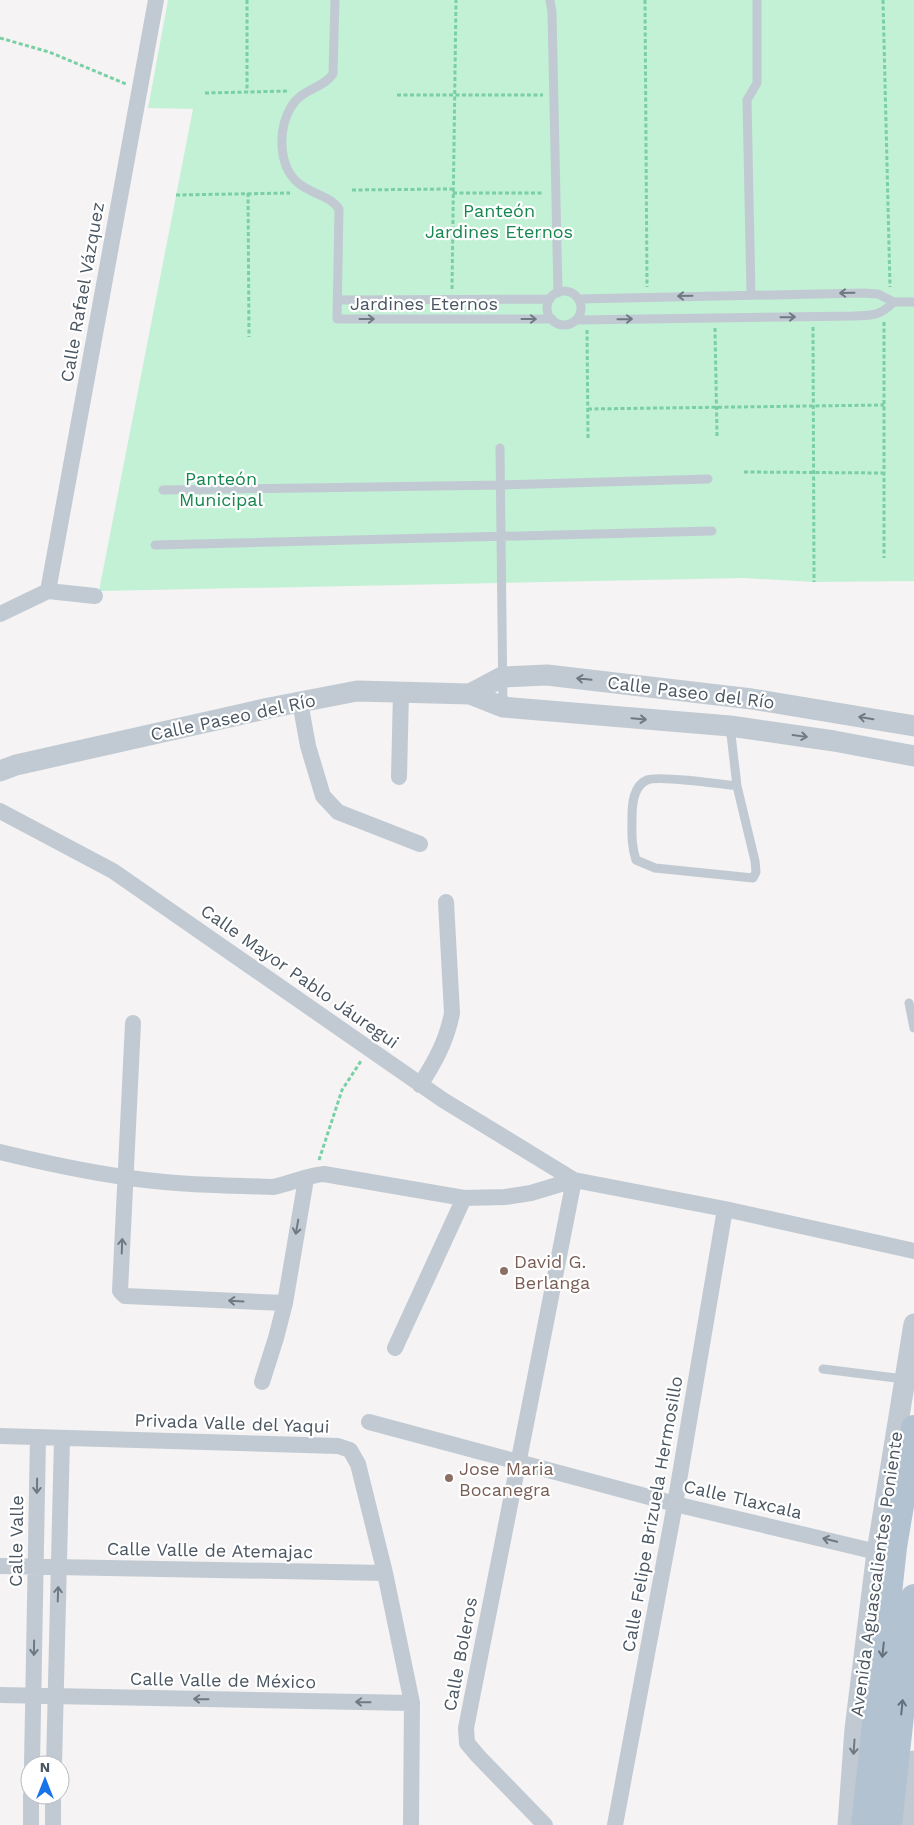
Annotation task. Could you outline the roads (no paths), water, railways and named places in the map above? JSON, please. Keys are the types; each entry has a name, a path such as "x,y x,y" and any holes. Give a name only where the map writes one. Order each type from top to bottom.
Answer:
{"main road":[{"name":"Avenida Aguascalientes Poniente","path":"864,1825 894,1547 914,1428"},
{"path":"889,1825 914,1597"}],"street":[{"name":"Calle Rafael Vázquez","path":"48,591 156,0"},
{"path":"0,614 48,591 95,596"},
{"name":"Calle Paseo del Río","path":"470,694 502,677 547,674 752,699 914,726"},
{"name":"Calle Paseo del Río","path":"0,769 357,691 470,694 503,707 730,726 834,741 914,756"},
{"path":"399,777 401,692"},
{"path":"300,702 308,746 323,796 338,812 420,844"},
{"name":"Calle Mayor Pablo Jáuregui","path":"0,811 113,871 370,1048 420,1085 574,1180"},
{"path":"420,1085 435,1063 448,1031 452,1014 446,902"},
{"path":"133,1023 120,1291 122,1294 285,1303"},
{"path":"0,1152 54,1165 124,1178 163,1182 273,1187 324,1174 464,1198 505,1197 531,1193 574,1180 725,1209 914,1251"},
{"path":"262,1382 285,1303 310,1177"},
{"path":"519,1463 574,1180"},
{"path":"395,1348 464,1198"},
{"name":"Calle Felipe Brizuela Hermosillo","path":"615,1825 675,1504 725,1209"},
{"name":"Avenida Aguascalientes Poniente","path":"848,1825 855,1729 877,1552 914,1324"},
{"name":"Calle Tlaxcala","path":"369,1422 675,1504 877,1552"},
{"name":"Privada Valle del Yaqui","path":"0,1436 338,1446 350,1450 358,1464 385,1573 412,1703 411,1825"},
{"name":"Calle Valle","path":"32,1755 38,1437"},
{"path":"54,1755 62,1438"},
{"name":"Calle Boleros","path":"519,1463 466,1728 467,1743 545,1825"},
{"name":"Calle Valle de Atemajac","path":"0,1566 385,1573"},
{"name":"Calle Valle de México","path":"0,1695 412,1703"},
{"path":"907,1825 914,1761"},
{"path":"31,1805 31,1825"},
{"path":"53,1805 53,1825"}],"lane":[{"name":"Jardines Eternos","path":"335,0 333,74 329,81 308,90 291,106 282,133 283,162 297,182 335,202 339,209 337,319 552,319"},
{"path":"550,0 558,293"},
{"path":"751,295 747,100 757,83 757,0"},
{"path":"337,300 550,299 558,293 569,292 578,299 581,310 576,320"},
{"path":"578,299 863,292 878,294 894,302 914,302"},
{"path":"550,299 548,310 552,319 556,323 566,325 576,320 872,315 884,311 894,302"},
{"path":"500,448 503,707"},
{"path":"163,490 501,485 708,479"},
{"path":"155,545 712,531"},
{"path":"730,726 736,786 755,861 756,872 753,878 655,868 636,860 631,847 632,804 638,788 648,780 669,779 736,786"},
{"path":"909,1003 914,1028"},
{"path":"823,1369 904,1379"}],"place":[{"name":"David G. Berlanga","path":"504,1271"},
{"name":"Jose Maria Bocanegra","path":"449,1478"}],"park label":[{"name":"Panteón Jardines Eternos","path":"499,220"},
{"name":"Panteón Municipal","path":"221,488"}]}
